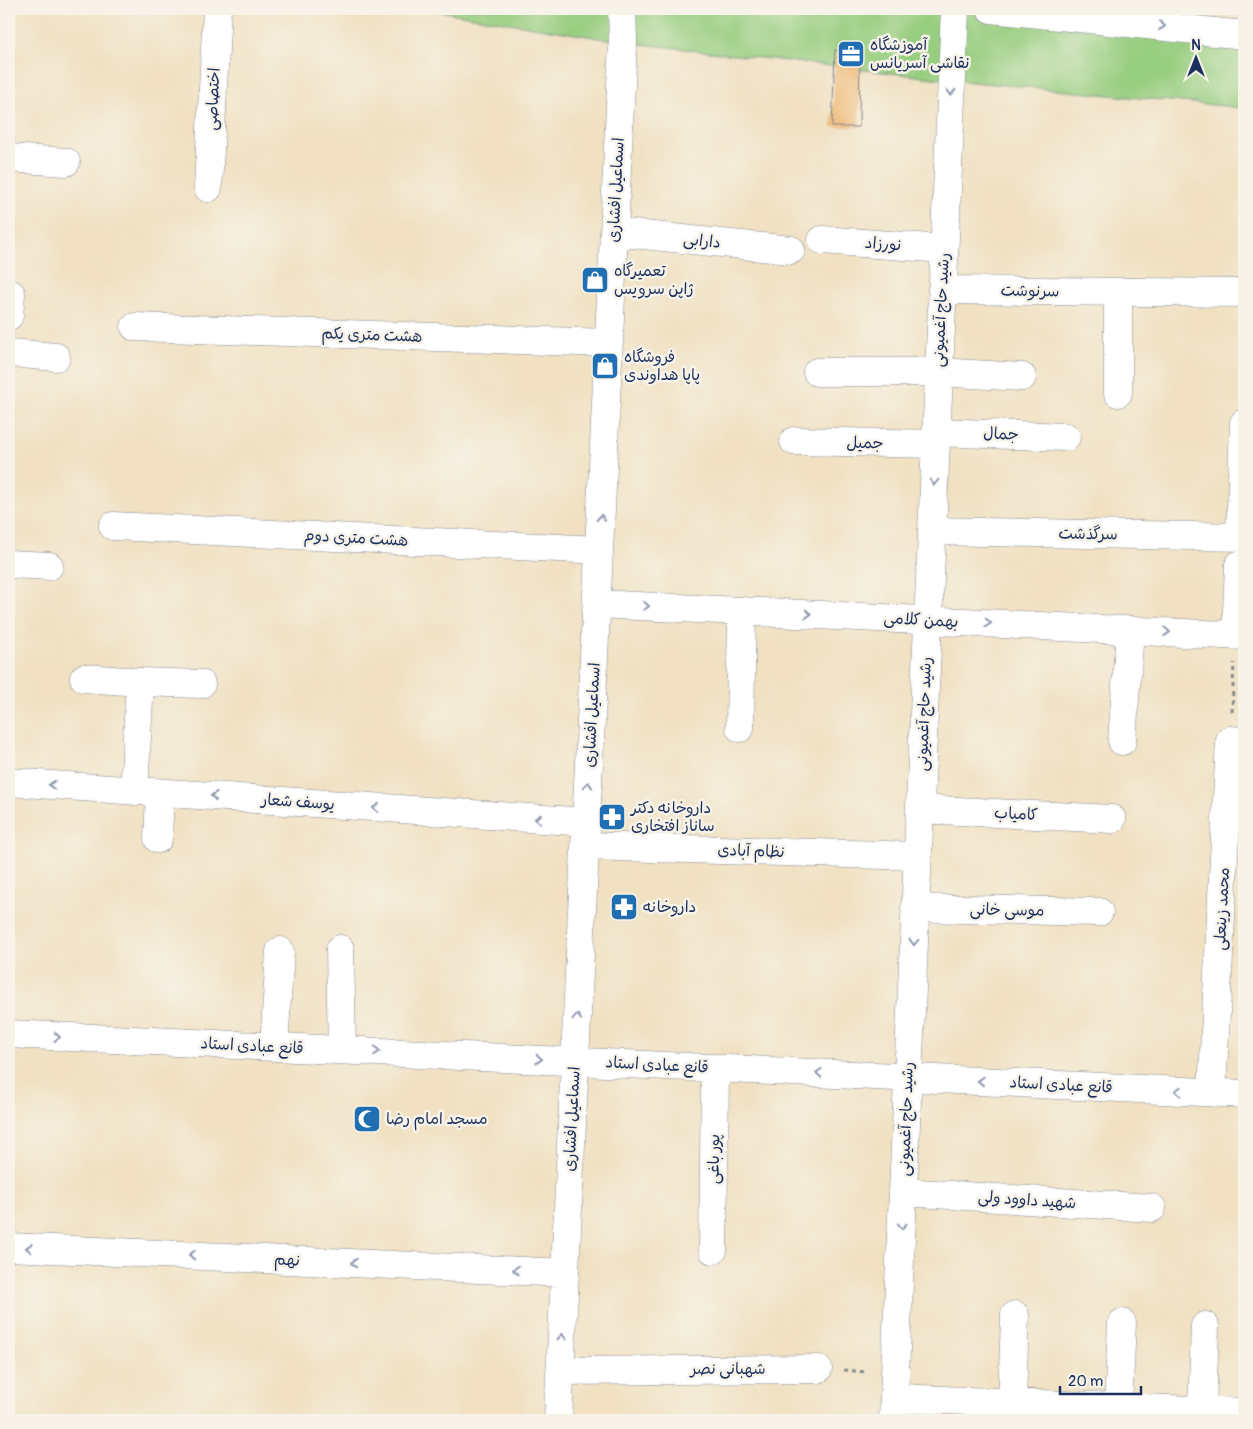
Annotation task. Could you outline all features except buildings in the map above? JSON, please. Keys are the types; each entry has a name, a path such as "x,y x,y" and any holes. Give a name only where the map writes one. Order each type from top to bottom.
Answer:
{"street":[{"name":"اختصاصی","path":"208,188 217,9"},
{"name":"اسماعیل افشاری","path":"558,1420 600,550 623,42 622,9"},
{"name":"رشید حاج آغمیونی","path":"894,1397 954,9"},
{"path":"992,9 1244,35"},
{"path":"9,158 66,162"},
{"name":"دارابی","path":"614,232 791,250"},
{"name":"نورزاد","path":"822,240 944,248"},
{"name":"سرنوشت","path":"942,290 1244,293"},
{"path":"1118,292 1118,393"},
{"name":"هشت متری یکم","path":"135,327 609,342"},
{"path":"9,353 56,356"},
{"path":"817,372 938,372 1022,377"},
{"path":"1242,537 1244,423"},
{"name":"جمال","path":"936,438 1066,437"},
{"name":"جمیل","path":"794,441 936,438"},
{"name":"هشت متری دوم","path":"113,526 600,550"},
{"name":"سرگذشت","path":"932,532 1242,537"},
{"path":"9,564 49,566"},
{"path":"1239,565 1240,636"},
{"name":"بهمن کلامی","path":"597,604 1240,636"},
{"path":"740,728 742,611"},
{"path":"1122,741 1130,630"},
{"path":"84,678 201,684"},
{"path":"140,682 147,792 158,839"},
{"name":"محمد زینعلی","path":"1212,1092 1237,740"},
{"name":"یوسف شعار","path":"9,782 147,792 586,834"},
{"name":"کامیاب","path":"920,809 1112,819"},
{"name":"نظام آبادی","path":"586,834 918,856"},
{"name":"موسی خانی","path":"915,908 1099,912"},
{"path":"340,948 342,1050"},
{"path":"274,1047 280,951"},
{"name":"قانع عبادی استاد","path":"9,1034 1244,1094"},
{"name":"پور باغی","path":"713,1250 715,1068"},
{"name":"شهید داوود ولی","path":"903,1192 1152,1208"},
{"name":"نهم","path":"9,1247 565,1273"},
{"path":"1012,1403 1015,1315"},
{"path":"1118,1407 1122,1323"},
{"path":"1202,1410 1205,1326"},
{"name":"شهبانی نصر","path":"561,1371 818,1369"},
{"path":"894,1397 1244,1412"}],"path":[{"path":"1237,740 1240,636"},
{"path":"818,1369 894,1397"}],"green space":[{"path":"425,9 991,9 1244,35 1244,108 951,80 623,42"}],"place":[{"name":"آموزشگاه نقاشی آسریانس","path":"851,54"},
{"name":"تعمیرگاه ژاپن سرویس","path":"595,280"},
{"name":"فروشگاه پاپا هداوندی","path":"605,366"},
{"name":"داروخانه دكتر ساناز افتخارى","path":"612,817"},
{"name":"داروخانه","path":"624,907"},
{"name":"مسجد امام رضا","path":"367,1119"}]}
